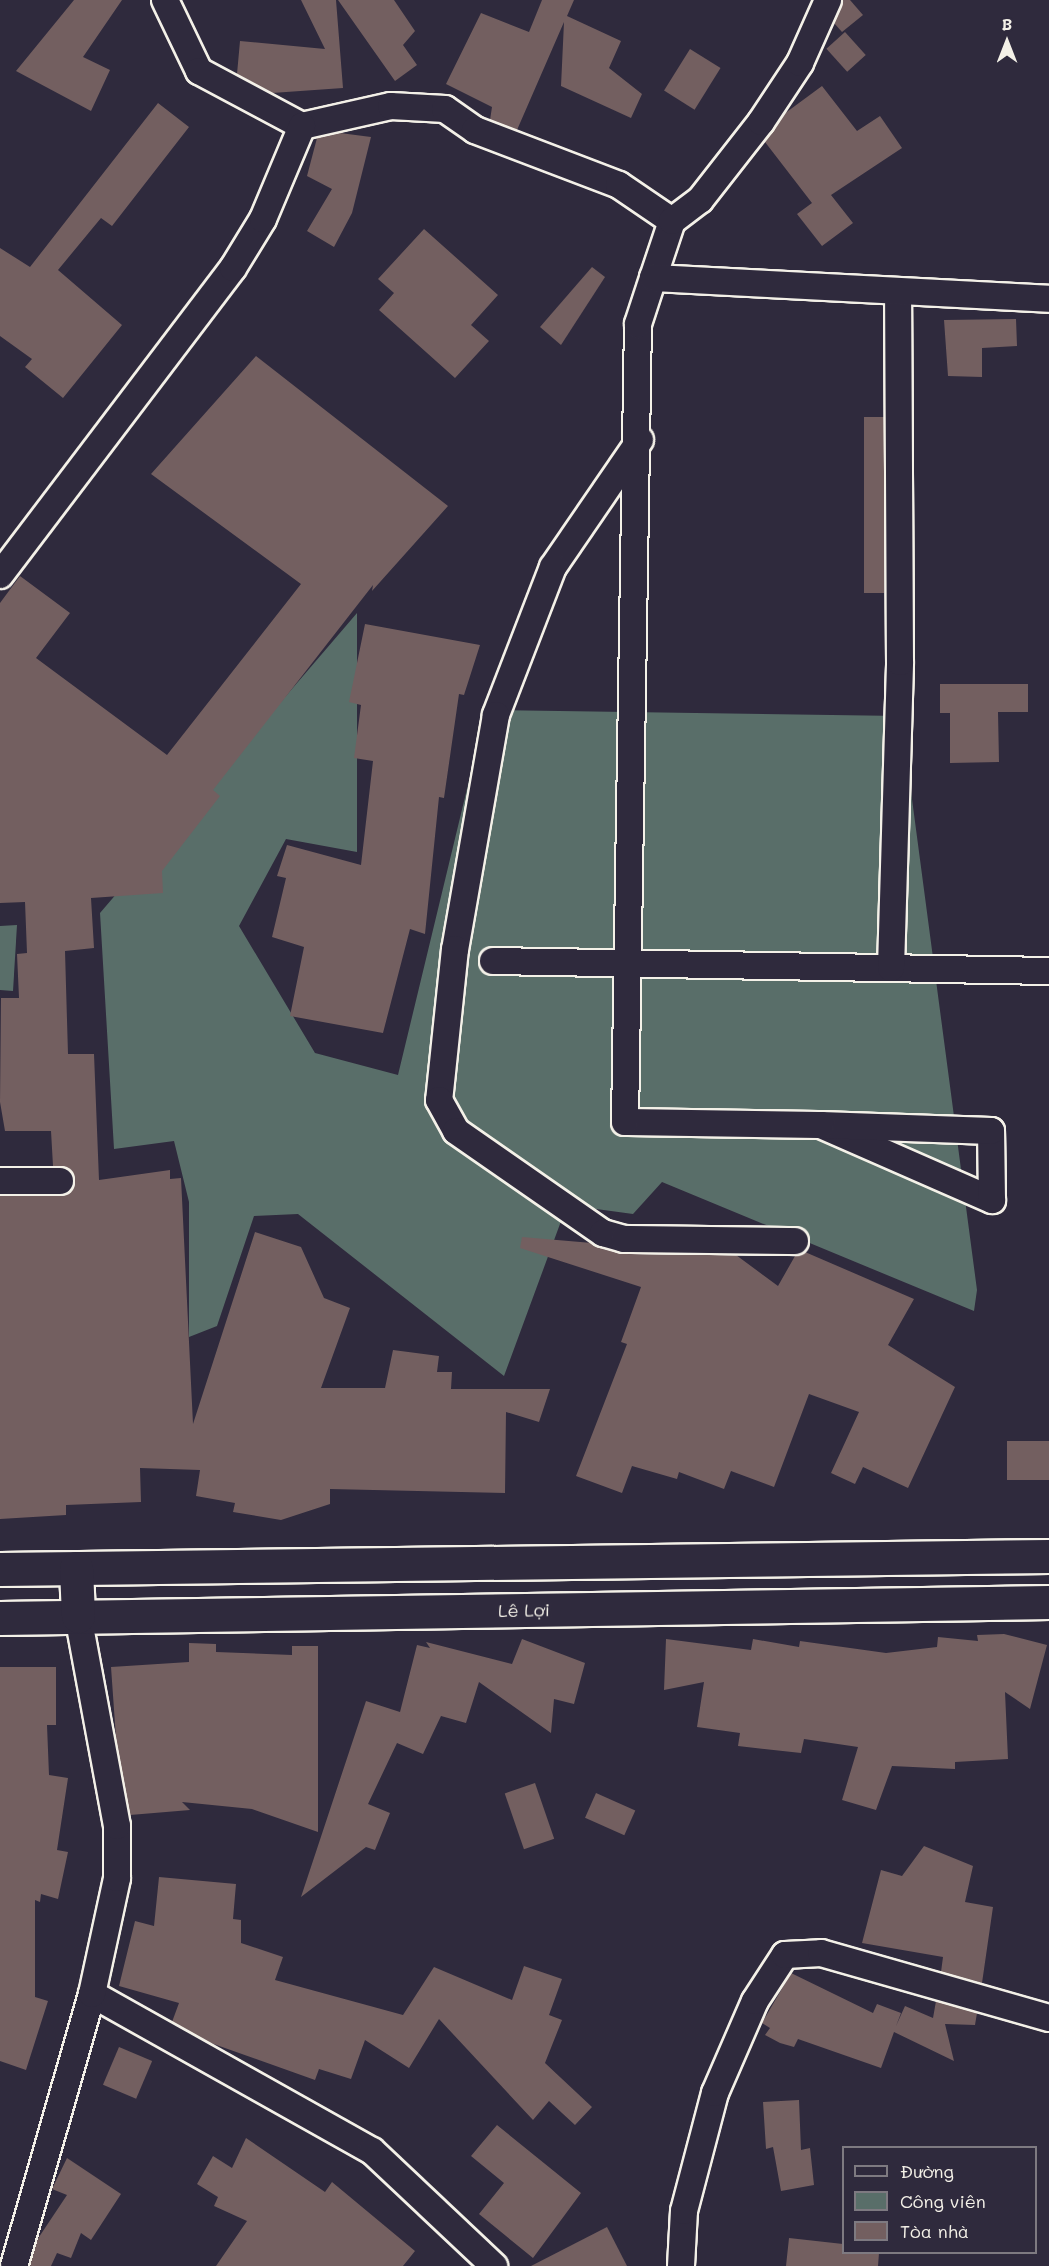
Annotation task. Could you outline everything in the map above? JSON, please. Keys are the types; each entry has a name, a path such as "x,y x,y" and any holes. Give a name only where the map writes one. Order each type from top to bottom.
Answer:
{"main road":[{"path":"0,1569 1049,1556"},
{"path":"76,1568 78,1616"},
{"name":"Lê Lợi","path":"0,1618 1049,1602"}],"street":[{"path":"165,0 199,71 302,126 391,106 445,109 476,130 619,185 672,221"},
{"path":"821,1125 992,1200 991,1131 821,1125 625,1122 632,960 640,440 638,324 672,221 700,200 760,122 800,63 828,0"},
{"path":"0,575 233,268 263,219 302,126"},
{"path":"653,278 898,293 1049,299"},
{"path":"891,968 900,662 898,293"},
{"path":"640,440 553,567 496,715 455,949 440,1100 456,1131 603,1233 624,1239 795,1240"},
{"path":"493,961 632,960 1049,971"},
{"path":"0,1181 60,1181"},
{"path":"14,2266 92,1994 117,1878 117,1826 78,1616"},
{"path":"681,2266 684,2211 715,2093 750,2010 785,1955 821,1953 1049,2018"},
{"path":"92,1994 372,2151 494,2266"}],"green space":[{"path":"357,613 357,852 286,839 239,926 315,1053 398,1075 486,710 901,716 977,1290 974,1311 662,1182 633,1214 567,1205 504,1376 298,1214 254,1216 217,1326 189,1337 189,1202 174,1141 114,1149 100,913"},
{"path":"17,925 13,991 0,990 0,926"}],"building":[{"path":"74,0 122,0 83,57 110,70 91,111 16,71"},
{"path":"301,0 336,0 343,88 272,93 237,74 240,41 325,49"},
{"path":"338,0 394,0 415,31 403,45 417,65 395,81"},
{"path":"542,0 574,0 567,16 621,41 609,68 642,94 631,118 561,86 564,22 517,130 490,120 492,107 446,84 481,13 529,32"},
{"path":"843,0 850,0 863,15 842,32 834,23"},
{"path":"845,32 866,55 847,72 826,49"},
{"path":"690,49 721,68 695,110 664,91"},
{"path":"822,86 857,131 880,116 902,148 831,195 853,223 822,246 797,214 812,203 765,142 784,114"},
{"path":"158,103 189,127 112,226 101,218 58,270 122,325 63,398 25,367 32,359 0,336 0,248 30,267"},
{"path":"340,133 371,137 352,213 334,247 307,231 332,189 307,176 317,138"},
{"path":"424,229 498,295 471,325 489,341 455,378 379,310 394,293 378,279"},
{"path":"592,267 605,277 561,345 540,327"},
{"path":"1016,319 1017,346 982,348 982,377 948,376 944,320"},
{"path":"256,356 448,506 372,591 373,585 213,790 220,796 162,871 163,893 91,898 94,948 65,951 68,1054 94,1054 99,1180 170,1170 170,1179 181,1178 193,1424 255,1232 301,1247 324,1298 350,1308 321,1388 385,1388 393,1350 439,1356 437,1372 452,1372 451,1389 550,1389 539,1422 506,1412 505,1493 330,1489 330,1504 281,1520 233,1512 235,1503 196,1496 200,1470 140,1468 141,1502 66,1505 66,1515 0,1519 0,1196 61,1196 75,1182 68,1168 53,1166 51,1131 5,1131 0,1102 1,998 19,998 17,954 27,953 25,902 0,903 0,603 20,576 70,613 36,658 167,755 301,584 151,474"},
{"path":"864,417 884,417 884,593 864,593"},
{"path":"365,624 480,645 464,695 459,694 444,798 439,797 425,934 410,929 383,1033 290,1016 304,947 272,937 286,878 277,876 287,845 361,865 373,761 354,758 361,705 349,702"},
{"path":"940,684 1028,684 1028,712 998,712 999,762 950,763 950,713 940,713"},
{"path":"522,1237 592,1243 624,1254 736,1255 778,1286 795,1256 805,1252 914,1299 888,1345 955,1387 908,1488 863,1467 855,1484 831,1473 859,1412 809,1394 774,1487 731,1471 724,1489 679,1472 677,1479 632,1466 622,1493 576,1476 627,1344 621,1342 641,1287 520,1248"},
{"path":"1007,1441 1049,1441 1049,1480 1007,1480"},
{"path":"1004,1634 1047,1645 1030,1709 1005,1692 1008,1759 955,1762 955,1769 892,1766 876,1810 842,1800 858,1747 804,1739 801,1753 738,1746 740,1733 697,1727 704,1682 664,1690 666,1639 751,1650 753,1639 799,1647 800,1641 886,1653 937,1647 938,1637 978,1641 977,1635"},
{"path":"522,1639 585,1663 574,1704 554,1699 551,1733 479,1682 466,1723 441,1716 423,1754 397,1743 368,1804 390,1813 375,1850 366,1847 301,1897 366,1701 400,1712 417,1645 430,1648 426,1642 512,1664"},
{"path":"189,1643 216,1644 216,1652 292,1655 292,1646 318,1646 318,1832 252,1809 182,1802 190,1810 130,1815 116,1738 111,1667 189,1662"},
{"path":"0,1667 56,1667 56,1725 47,1725 49,1775 68,1778 57,1850 68,1852 58,1899 41,1894 40,1902 35,1900 35,1997 48,2001 26,2070 0,2061"},
{"path":"535,1783 554,1839 524,1849 505,1793"},
{"path":"596,1793 635,1810 624,1835 585,1818"},
{"path":"924,1846 973,1866 965,1902 993,1907 982,1983 941,1972 943,1957 862,1943 881,1870 902,1876"},
{"path":"159,1877 236,1884 233,1919 241,1920 241,1943 283,1957 275,1980 403,2015 434,1967 512,2000 524,1966 562,1979 549,2015 562,2020 545,2063 592,2107 575,2125 549,2101 533,2120 439,2019 409,2068 365,2040 351,2079 319,2069 315,2080 208,2042 172,2022 179,2003 119,1986 135,1921 154,1926"},
{"path":"791,1973 873,2013 877,2004 901,2013 896,2026 905,2006 933,2018 936,2001 977,2013 975,2025 945,2024 954,2061 894,2032 881,2068 798,2039 794,2047 765,2035 770,2028 762,2023"},
{"path":"119,2047 152,2061 136,2099 103,2085"},
{"path":"799,2100 801,2150 810,2148 814,2185 781,2191 773,2147 766,2149 763,2102"},
{"path":"497,2125 581,2193 533,2258 479,2214 504,2183 471,2156"},
{"path":"246,2138 325,2192 332,2182 415,2251 403,2266 216,2266 247,2221 214,2206 218,2197 197,2184 213,2156 232,2168"},
{"path":"67,2158 121,2194 91,2240 81,2233 71,2258 57,2253 51,2266 30,2266 37,2240 67,2195 52,2189"},
{"path":"607,2227 627,2266 531,2266"},
{"path":"789,2238 842,2244 842,2254 879,2254 878,2266 786,2266"}]}
